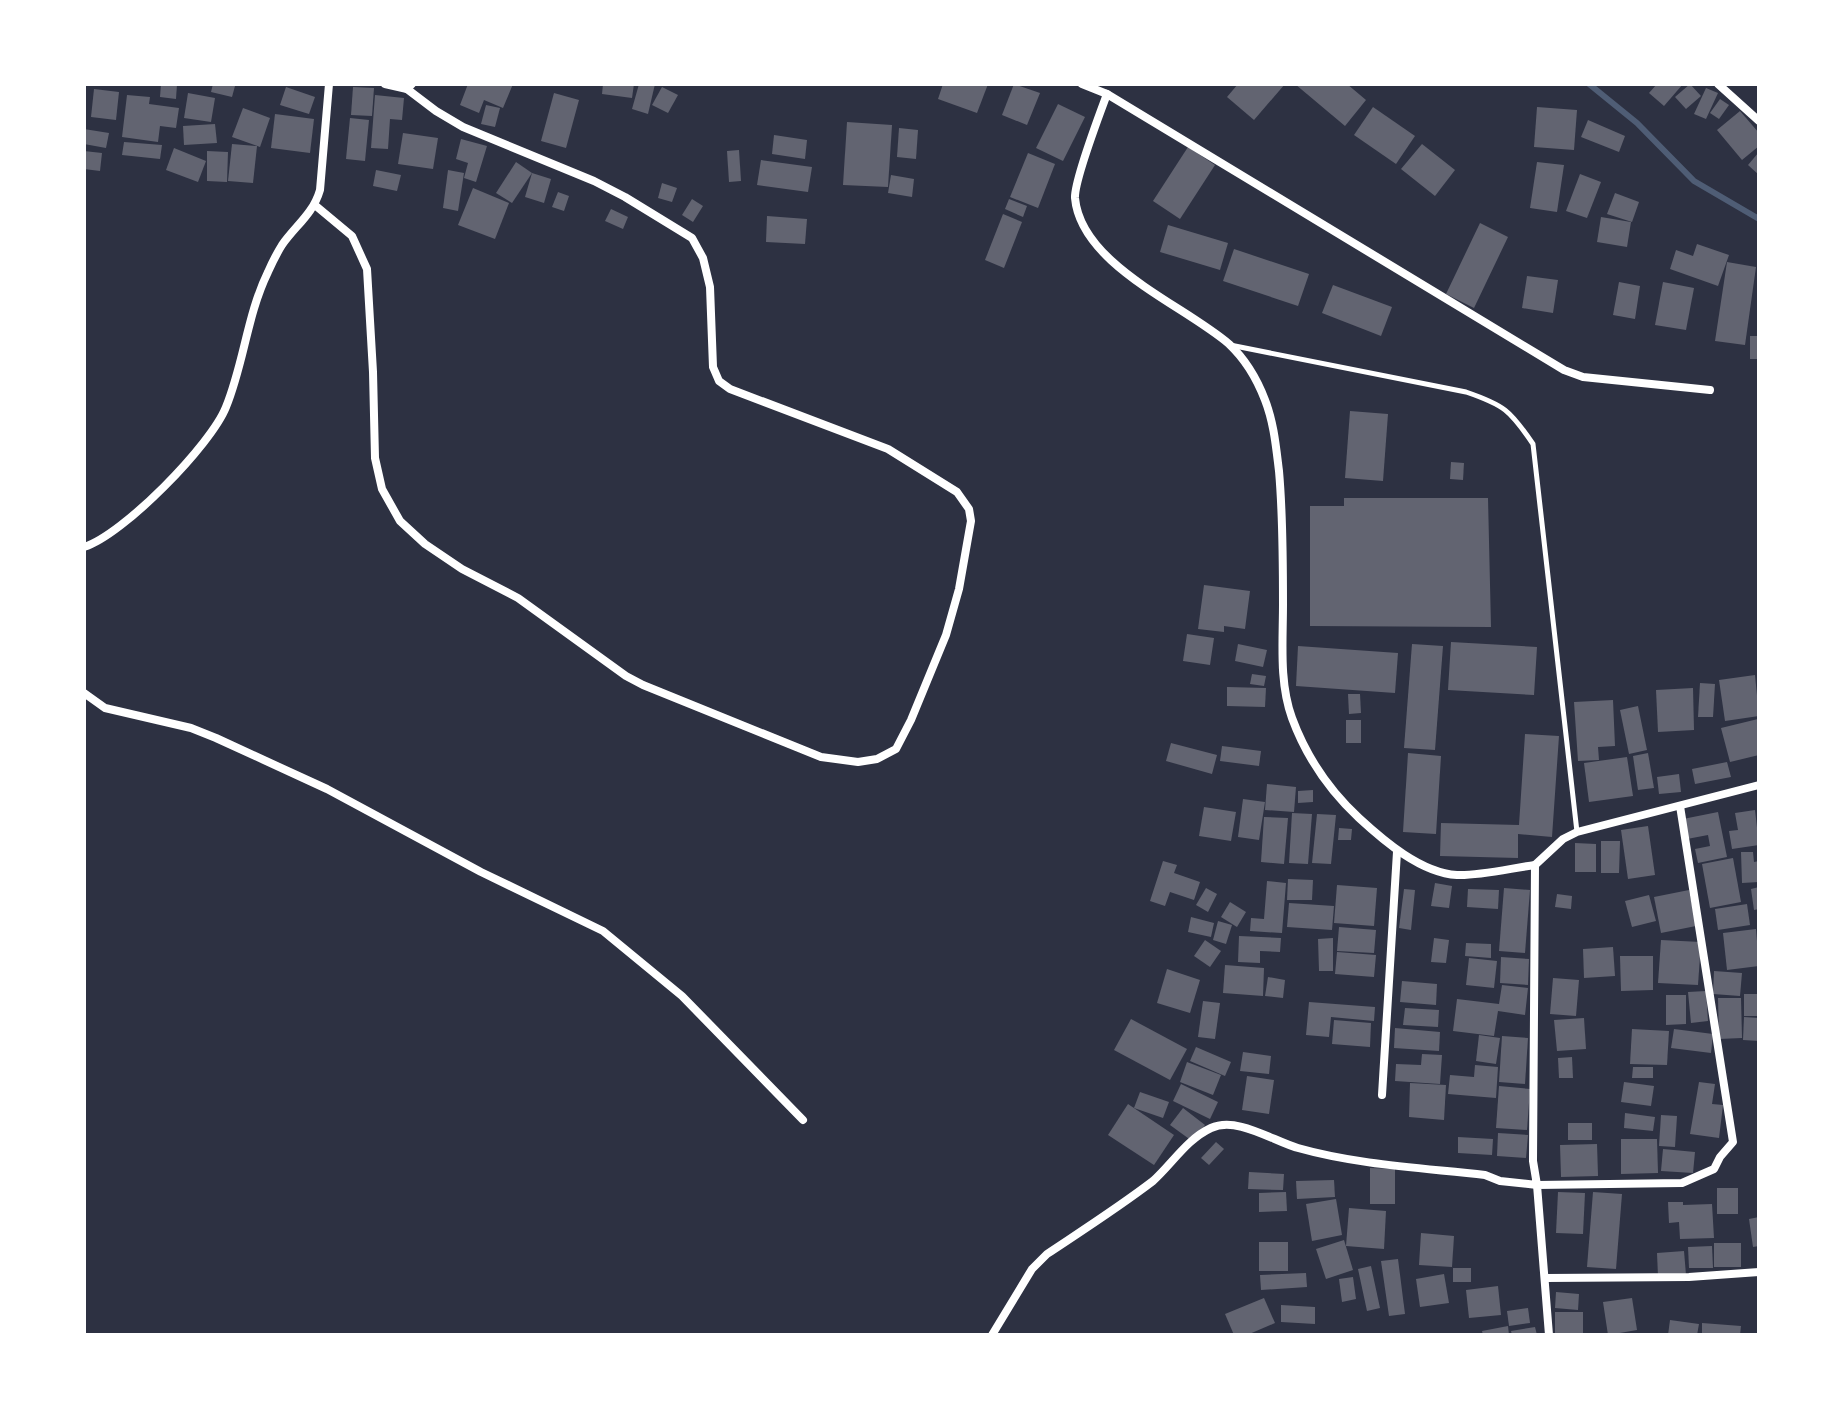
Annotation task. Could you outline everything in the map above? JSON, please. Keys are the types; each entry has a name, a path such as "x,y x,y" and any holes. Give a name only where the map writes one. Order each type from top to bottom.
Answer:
{"street":[{"path":"84,547 107,538 139,510 203,443 227,406 267,272 283,243 316,206 329,84"},
{"path":"316,206 352,236 367,269 375,458 382,489 400,521 425,544 462,569 518,598 643,685 821,757 858,762 877,759 896,749 946,635 959,589 971,521 969,509 957,492 888,449 730,389 719,381 713,367 710,287 703,258 692,238 594,181 463,127 436,111 409,87 385,84"},
{"path":"1082,84 1107,94 1564,370 1583,377 1710,390"},
{"path":"1718,84 1759,121"},
{"path":"1107,94 1075,196 1081,220 1094,242 1115,264 1229,345 1249,366 1265,398 1275,434 1284,519 1282,664 1292,717 1306,749 1347,807 1397,852 1456,875 1535,865 1563,839 1577,832 1759,785"},
{"path":"84,693 105,708 191,728 286,770 481,872 603,931 682,996 803,1120"},
{"path":"992,1335 1032,1269 1047,1254 1156,1178 1180,1152 1209,1128 1223,1124 1298,1148 1537,1185 1682,1183 1714,1169 1733,1142 1680,806"},
{"path":"1382,1095 1397,852"},
{"path":"1535,865 1533,1161 1549,1335"},
{"path":"1546,1278 1689,1277 1759,1272"}],"lane":[{"path":"1229,345 1466,392 1497,402 1515,418 1533,444 1577,832"}],"building":[{"path":"161,84 177,84 176,99 160,97"},
{"path":"213,84 235,86 232,97 211,92"},
{"path":"468,84 513,84 503,108 484,100 479,113 460,105"},
{"path":"603,84 634,84 632,98 602,94"},
{"path":"639,84 655,84 648,114 632,109"},
{"path":"943,84 988,84 977,113 938,99"},
{"path":"1014,84 1040,93 1027,125 1002,115"},
{"path":"1238,84 1285,84 1254,120 1227,97"},
{"path":"1295,84 1347,84 1366,100 1345,126"},
{"path":"1657,84 1683,84 1664,106 1649,93"},
{"path":"1690,84 1701,96 1686,109 1675,97"},
{"path":"286,87 315,97 309,114 280,105"},
{"path":"353,87 374,88 372,116 351,115"},
{"path":"662,87 678,95 668,113 652,105"},
{"path":"1706,88 1718,93 1706,119 1694,114"},
{"path":"94,89 119,92 116,120 91,117"},
{"path":"188,93 215,98 211,122 184,118"},
{"path":"554,93 579,100 566,148 541,141"},
{"path":"127,95 150,97 149,104 179,108 176,128 160,126 158,142 122,137"},
{"path":"375,95 404,98 402,120 390,119 388,149 371,148"},
{"path":"1720,99 1729,105 1719,119 1710,113"},
{"path":"1058,104 1085,117 1063,161 1036,148"},
{"path":"486,105 500,108 495,127 481,124"},
{"path":"1373,107 1415,136 1396,164 1354,135"},
{"path":"1537,107 1577,110 1574,150 1534,147"},
{"path":"243,108 270,118 260,147 232,137"},
{"path":"1740,111 1759,133 1759,146 1742,160 1717,130"},
{"path":"275,114 314,119 310,153 271,148"},
{"path":"350,118 369,120 365,161 346,159"},
{"path":"1588,120 1625,136 1619,152 1581,137"},
{"path":"847,122 892,125 888,187 843,185"},
{"path":"215,124 217,143 184,145 183,126"},
{"path":"899,128 918,130 916,159 897,157"},
{"path":"84,129 109,133 106,148 84,144"},
{"path":"403,133 438,138 433,169 398,164"},
{"path":"774,135 807,140 805,159 772,154"},
{"path":"461,139 487,146 476,182 464,178 468,163 456,159"},
{"path":"124,142 162,145 160,159 122,155"},
{"path":"232,144 257,146 253,183 228,181"},
{"path":"1422,144 1455,170 1435,196 1401,169"},
{"path":"1188,147 1215,165 1180,219 1153,201"},
{"path":"174,148 206,161 198,182 166,170"},
{"path":"739,150 741,181 729,182 727,151"},
{"path":"84,151 102,153 100,171 84,169"},
{"path":"207,151 228,152 227,182 207,181"},
{"path":"1759,152 1759,175 1748,165"},
{"path":"1028,153 1055,164 1038,208 1010,197"},
{"path":"761,160 812,167 808,192 757,185"},
{"path":"516,162 532,173 512,203 496,193"},
{"path":"1537,162 1564,165 1557,212 1530,208"},
{"path":"376,170 401,175 397,191 373,186"},
{"path":"448,170 464,173 458,211 443,208"},
{"path":"532,173 551,179 544,203 525,197"},
{"path":"1580,174 1601,182 1587,218 1566,211"},
{"path":"891,175 914,179 912,197 888,193"},
{"path":"662,183 677,188 672,202 658,198"},
{"path":"473,188 509,203 495,239 458,225"},
{"path":"558,192 569,196 564,211 552,207"},
{"path":"1615,193 1639,202 1632,222 1607,214"},
{"path":"692,199 703,206 693,222 682,215"},
{"path":"1009,199 1027,206 1023,217 1005,209"},
{"path":"611,209 628,217 623,229 605,221"},
{"path":"1003,214 1022,222 1004,268 985,260"},
{"path":"767,216 807,219 805,244 766,242"},
{"path":"1601,217 1631,222 1627,247 1597,242"},
{"path":"1480,223 1508,237 1474,308 1446,294"},
{"path":"1168,225 1228,243 1220,270 1160,252"},
{"path":"1697,244 1729,255 1718,286 1670,269 1676,250 1693,256"},
{"path":"1234,249 1309,274 1298,306 1223,281"},
{"path":"1727,262 1756,267 1745,345 1715,341"},
{"path":"1527,276 1558,280 1553,313 1522,308"},
{"path":"1619,282 1640,286 1635,319 1613,315"},
{"path":"1663,282 1694,288 1686,330 1655,325"},
{"path":"1333,285 1392,307 1381,336 1322,313"},
{"path":"1750,336 1759,336 1759,359 1750,359"},
{"path":"1350,411 1388,414 1383,481 1345,478"},
{"path":"1451,462 1464,463 1463,480 1450,479"},
{"path":"1344,498 1488,498 1491,627 1310,626 1310,506 1344,506"},
{"path":"1204,585 1250,591 1245,629 1224,626 1224,632 1198,629"},
{"path":"1187,634 1214,638 1210,665 1183,661"},
{"path":"1451,642 1537,647 1534,695 1448,690"},
{"path":"1238,644 1267,650 1263,667 1235,661"},
{"path":"1412,644 1443,646 1435,750 1404,748"},
{"path":"1298,646 1398,653 1395,693 1296,686"},
{"path":"1252,674 1266,676 1264,686 1250,684"},
{"path":"1755,675 1759,716 1725,721 1719,680"},
{"path":"1700,683 1715,684 1713,717 1698,717"},
{"path":"1227,687 1266,688 1265,707 1227,706"},
{"path":"1693,688 1694,730 1658,732 1656,690"},
{"path":"1348,694 1360,694 1361,713 1349,714"},
{"path":"1613,700 1615,746 1598,747 1599,760 1578,761 1574,702"},
{"path":"1638,706 1647,750 1629,754 1620,710"},
{"path":"1758,719 1759,755 1730,762 1721,728"},
{"path":"1346,720 1361,720 1361,743 1346,743"},
{"path":"1525,734 1559,736 1552,837 1518,834 1518,858 1440,856 1441,823 1519,825"},
{"path":"1171,743 1217,755 1212,774 1166,761"},
{"path":"1222,746 1261,751 1259,766 1220,761"},
{"path":"1408,753 1441,756 1436,834 1403,832"},
{"path":"1648,753 1654,788 1638,790 1633,756"},
{"path":"1627,757 1633,796 1589,802 1584,763"},
{"path":"1727,762 1731,777 1695,784 1692,769"},
{"path":"1679,774 1681,792 1659,794 1657,777"},
{"path":"1267,784 1296,787 1294,812 1265,810"},
{"path":"1313,790 1313,802 1298,803 1298,791"},
{"path":"1243,799 1265,802 1259,840 1238,837"},
{"path":"1204,807 1236,812 1231,841 1199,836"},
{"path":"1755,810 1759,845 1732,849 1729,831 1738,830 1735,813"},
{"path":"1718,812 1727,857 1698,863 1695,849 1710,846 1708,835 1687,839 1683,819"},
{"path":"1292,813 1312,814 1308,864 1289,863"},
{"path":"1317,814 1336,815 1331,864 1312,863"},
{"path":"1264,817 1288,818 1284,864 1261,862"},
{"path":"1648,826 1655,875 1628,879 1621,830"},
{"path":"1339,828 1352,829 1351,840 1338,840"},
{"path":"1601,841 1620,841 1619,873 1601,873"},
{"path":"1575,843 1596,844 1596,872 1575,872"},
{"path":"1741,852 1753,852 1754,862 1759,861 1759,882 1742,883"},
{"path":"1733,858 1741,902 1710,908 1702,864"},
{"path":"1163,861 1177,865 1174,873 1200,882 1194,900 1170,892 1165,906 1150,901"},
{"path":"1288,879 1313,880 1312,900 1287,900"},
{"path":"1267,881 1286,883 1282,933 1250,931 1251,918 1264,919"},
{"path":"1435,883 1452,886 1449,908 1431,906"},
{"path":"1337,885 1377,888 1374,926 1334,923"},
{"path":"1759,887 1759,909 1754,910 1751,889"},
{"path":"1206,888 1217,894 1208,912 1196,905"},
{"path":"1504,888 1530,890 1525,953 1499,951"},
{"path":"1404,889 1415,890 1411,930 1399,928"},
{"path":"1468,889 1499,890 1498,909 1467,907"},
{"path":"1689,890 1696,926 1661,933 1654,897"},
{"path":"1557,894 1572,896 1571,909 1555,907"},
{"path":"1649,895 1656,921 1632,927 1625,901"},
{"path":"1230,902 1246,912 1237,927 1221,917"},
{"path":"1289,903 1334,906 1332,930 1287,927"},
{"path":"1747,904 1750,925 1718,930 1715,909"},
{"path":"1191,917 1214,923 1211,937 1188,932"},
{"path":"1218,921 1232,925 1226,944 1213,940"},
{"path":"1339,927 1376,930 1374,953 1337,951"},
{"path":"1756,929 1759,966 1727,970 1723,933"},
{"path":"1239,936 1281,938 1280,952 1260,951 1260,963 1238,962"},
{"path":"1333,938 1333,971 1319,971 1318,939"},
{"path":"1434,938 1449,940 1446,963 1431,962"},
{"path":"1205,940 1221,951 1210,967 1194,956"},
{"path":"1661,940 1701,942 1698,985 1658,983"},
{"path":"1466,943 1491,944 1491,958 1465,956"},
{"path":"1613,947 1615,976 1584,978 1583,949"},
{"path":"1337,952 1376,955 1374,977 1335,974"},
{"path":"1620,956 1653,956 1653,990 1621,991"},
{"path":"1501,957 1529,959 1528,985 1500,983"},
{"path":"1469,958 1497,961 1494,988 1466,985"},
{"path":"1225,965 1264,968 1263,996 1223,993"},
{"path":"1167,969 1200,980 1190,1013 1157,1003"},
{"path":"1714,971 1742,973 1740,996 1713,994"},
{"path":"1268,977 1285,980 1283,998 1265,996"},
{"path":"1553,978 1579,980 1576,1016 1550,1014"},
{"path":"1402,981 1437,984 1436,1005 1400,1002"},
{"path":"1502,985 1528,988 1525,1015 1498,1011 1494,1036 1453,1031 1457,999 1499,1004"},
{"path":"1706,991 1708,1021 1691,1023 1688,992"},
{"path":"1744,994 1759,994 1759,1016 1744,1016"},
{"path":"1666,995 1686,995 1686,1024 1666,1025"},
{"path":"1718,998 1741,998 1742,1038 1719,1039"},
{"path":"1203,1001 1220,1003 1215,1039 1198,1037"},
{"path":"1309,1002 1375,1007 1374,1021 1331,1017 1329,1037 1306,1035"},
{"path":"1405,1008 1439,1010 1438,1027 1403,1025"},
{"path":"1744,1017 1759,1018 1759,1041 1743,1040"},
{"path":"1584,1018 1586,1049 1557,1051 1554,1020"},
{"path":"1131,1019 1187,1049 1170,1080 1114,1050"},
{"path":"1334,1020 1371,1023 1370,1047 1332,1044"},
{"path":"1395,1028 1440,1032 1439,1051 1394,1048"},
{"path":"1632,1029 1669,1031 1667,1065 1630,1064"},
{"path":"1674,1029 1713,1034 1711,1053 1671,1048"},
{"path":"1479,1035 1500,1038 1496,1064 1476,1061"},
{"path":"1502,1036 1528,1038 1525,1084 1499,1082"},
{"path":"1196,1047 1231,1062 1225,1076 1190,1061"},
{"path":"1243,1052 1271,1056 1269,1074 1240,1071"},
{"path":"1422,1054 1442,1055 1440,1084 1395,1081 1396,1064 1421,1065"},
{"path":"1572,1057 1573,1078 1559,1078 1558,1058"},
{"path":"1187,1062 1221,1075 1213,1095 1180,1082"},
{"path":"1475,1065 1498,1067 1496,1098 1448,1094 1450,1075 1474,1077"},
{"path":"1633,1067 1653,1067 1653,1078 1632,1078"},
{"path":"1247,1076 1274,1080 1269,1114 1242,1110"},
{"path":"1624,1082 1654,1086 1651,1106 1621,1102"},
{"path":"1699,1082 1715,1084 1712,1104 1723,1105 1719,1138 1690,1134"},
{"path":"1410,1083 1446,1085 1444,1120 1409,1117"},
{"path":"1181,1084 1218,1102 1210,1119 1173,1101"},
{"path":"1499,1086 1530,1089 1527,1130 1496,1128"},
{"path":"1140,1092 1169,1102 1163,1118 1134,1108"},
{"path":"1128,1104 1174,1135 1154,1165 1108,1135"},
{"path":"1183,1108 1205,1125 1192,1141 1170,1125"},
{"path":"1625,1113 1655,1117 1653,1131 1624,1128"},
{"path":"1661,1115 1677,1116 1675,1147 1659,1146"},
{"path":"1568,1123 1592,1123 1592,1140 1568,1140"},
{"path":"1498,1133 1528,1135 1526,1158 1497,1156"},
{"path":"1458,1137 1493,1139 1492,1155 1458,1153"},
{"path":"1621,1139 1657,1139 1658,1173 1621,1174"},
{"path":"1216,1142 1224,1149 1209,1165 1201,1158"},
{"path":"1597,1144 1598,1176 1561,1177 1560,1145"},
{"path":"1663,1149 1695,1152 1693,1173 1661,1171"},
{"path":"1370,1168 1395,1169 1395,1204 1370,1204"},
{"path":"1249,1172 1284,1174 1283,1190 1248,1189"},
{"path":"1334,1180 1335,1197 1297,1199 1296,1181"},
{"path":"1717,1188 1738,1188 1738,1214 1717,1214"},
{"path":"1286,1192 1287,1211 1259,1212 1259,1193"},
{"path":"1558,1192 1585,1193 1583,1234 1556,1233"},
{"path":"1593,1192 1622,1194 1616,1269 1587,1267"},
{"path":"1336,1199 1342,1235 1312,1241 1306,1204"},
{"path":"1668,1202 1712,1204 1714,1238 1680,1239 1679,1222 1669,1223"},
{"path":"1349,1208 1386,1211 1384,1249 1346,1246"},
{"path":"1759,1217 1759,1246 1753,1247 1749,1219"},
{"path":"1421,1233 1454,1236 1452,1267 1419,1265"},
{"path":"1344,1240 1353,1270 1326,1279 1316,1249"},
{"path":"1259,1242 1288,1242 1288,1271 1259,1271"},
{"path":"1714,1243 1741,1243 1741,1267 1714,1267"},
{"path":"1712,1246 1713,1268 1689,1268 1688,1247"},
{"path":"1684,1251 1686,1275 1658,1276 1657,1253"},
{"path":"1398,1259 1405,1314 1389,1316 1381,1261"},
{"path":"1371,1266 1380,1308 1367,1311 1358,1269"},
{"path":"1453,1268 1471,1268 1471,1282 1453,1282"},
{"path":"1306,1273 1307,1287 1261,1290 1260,1275"},
{"path":"1444,1274 1449,1303 1420,1307 1416,1279"},
{"path":"1353,1277 1356,1299 1342,1302 1339,1279"},
{"path":"1498,1286 1501,1315 1469,1318 1466,1290"},
{"path":"1556,1292 1579,1294 1578,1310 1555,1308"},
{"path":"1264,1298 1275,1323 1247,1335 1234,1335 1225,1314"},
{"path":"1632,1298 1637,1330 1608,1335 1603,1302"},
{"path":"1281,1305 1315,1307 1315,1324 1281,1322"},
{"path":"1528,1308 1530,1323 1509,1326 1507,1311"},
{"path":"1555,1312 1583,1312 1583,1335 1555,1335"},
{"path":"1670,1320 1699,1324 1697,1335 1668,1335"},
{"path":"1702,1323 1741,1326 1740,1335 1702,1335"},
{"path":"1508,1326 1509,1335 1483,1335 1482,1331"},
{"path":"1535,1327 1537,1335 1512,1335 1511,1331"}],"waterway":[{"path":"1589,84 1637,123 1694,181 1759,219"}]}
